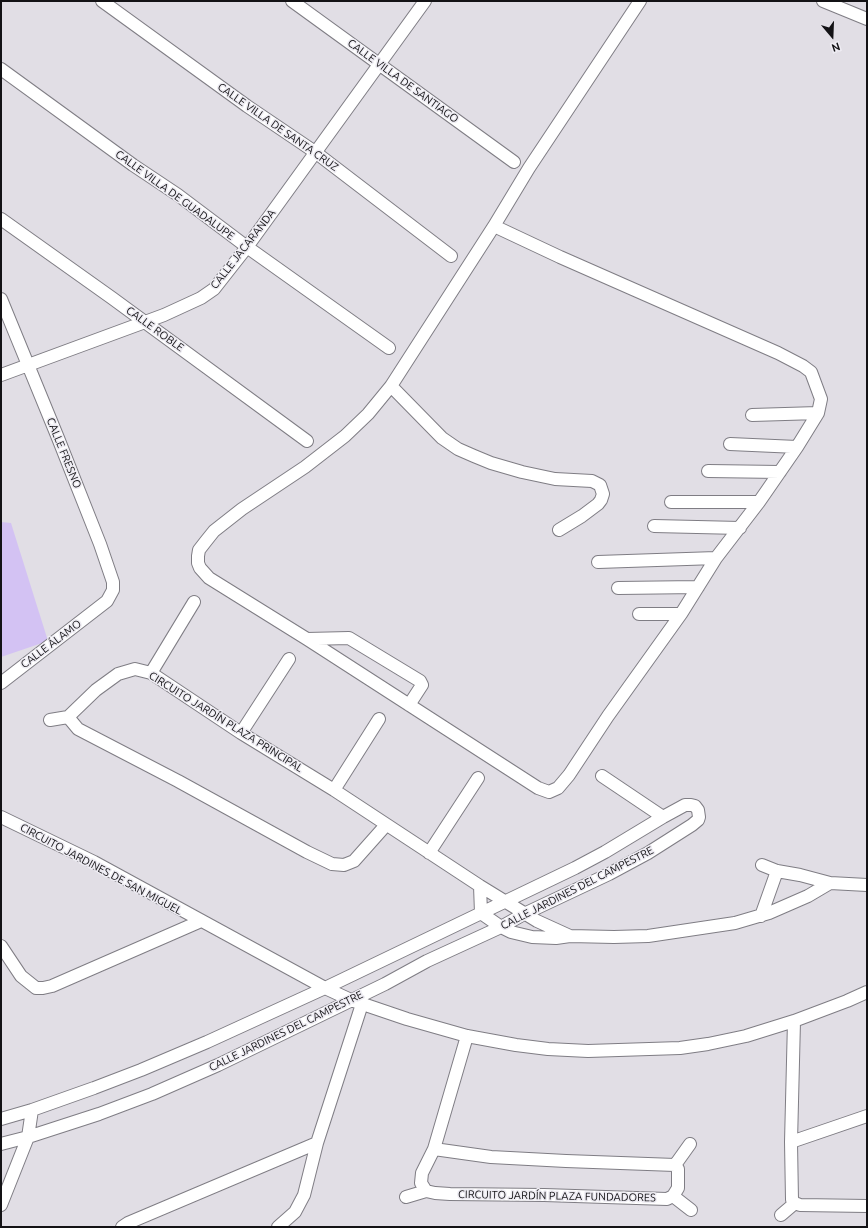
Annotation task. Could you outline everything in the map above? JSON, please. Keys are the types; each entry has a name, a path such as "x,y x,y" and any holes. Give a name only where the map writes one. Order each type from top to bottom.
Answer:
{"street":[{"name":"CALLE VILLA DE SANTA CRUZ","path":"102,1 247,106 315,152 451,256"},
{"name":"CALLE VILLA DE SANTIAGO","path":"292,1 514,162"},
{"name":"CALLE JACARANDA","path":"1,375 144,322 201,298 214,289 247,247 425,1"},
{"path":"494,226 560,257 778,353 803,366 811,372 821,399 818,413 780,472 740,528 716,558 681,614 608,716 569,775 561,786 554,791 549,792 538,788 307,639 209,578 200,568 198,556 200,550 214,531 228,519 305,467 345,436 368,414 390,386 494,226 529,168 640,1"},
{"path":"825,1 867,19"},
{"name":"CALLE VILLA DE GUADALUPE","path":"1,69 389,348"},
{"name":"CALLE ROBLE","path":"1,220 307,441"},
{"name":"CALLE FRESNO","path":"1,299 100,544 113,582 113,590 110,598 102,605"},
{"path":"390,386 442,438 458,449 491,463 522,472 555,479 598,482 603,491 601,500 594,508 559,530"},
{"path":"752,415 818,413"},
{"path":"730,444 797,447"},
{"path":"708,471 780,472"},
{"path":"671,502 759,502"},
{"path":"654,526 740,528"},
{"path":"598,562 716,558"},
{"path":"618,588 698,587"},
{"path":"151,673 194,602"},
{"name":"CALLE ÁLAMO","path":"1,683 102,605"},
{"path":"639,614 681,614"},
{"path":"307,639 350,639 420,681 422,686 409,705"},
{"path":"241,733 289,659"},
{"name":"CIRCUITO JARDÍN PLAZA PRINCIPAL","path":"68,717 96,690 118,674 135,669 151,673 241,733 334,790 524,914 570,936"},
{"path":"50,720 68,717 78,729 332,864 344,865 354,861 386,825"},
{"path":"334,790 380,719"},
{"path":"602,776 663,817"},
{"path":"429,853 478,778"},
{"name":"CALLE JARDINES DEL CAMPESTRE","path":"1,1119 32,1110 141,1070 325,988 545,883 605,852 663,817 688,804 695,806 700,815 698,820 648,853 609,874 524,914 501,927 427,961 356,1002 152,1094 99,1114 28,1137 1,1144"},
{"name":"CIRCUITO JARDINES DE SAN MIGUEL","path":"1,817 94,862 325,988 356,1002 407,1019 467,1036 548,1049 588,1051 680,1048 746,1036 847,1002 867,992"},
{"path":"762,865 778,871 830,883 867,884"},
{"path":"761,916 778,871"},
{"path":"545,883 553,901"},
{"path":"480,886 481,913 501,927 511,932 532,937 556,938 570,936 648,936 716,926 761,916 808,896 830,883"},
{"name":"CIRCUITO JARDINES DE SAN MIGUEL","path":"1,946 21,976 36,988 43,988 52,986 201,921"},
{"path":"278,1227 295,1212 304,1195 356,1002"},
{"path":"794,1021 791,1197 795,1203 806,1205 867,1206"},
{"path":"406,1196 426,1191 421,1183 422,1174 434,1150 467,1036"},
{"path":"1,1205 28,1137 32,1110"},
{"path":"791,1142 867,1116"},
{"path":"122,1227 128,1223 317,1144"},
{"path":"675,1165 690,1144"},
{"path":"434,1150 490,1157 675,1165"},
{"path":"675,1165 678,1169 679,1184 673,1196 691,1210"},
{"name":"CIRCUITO JARDÍN PLAZA FUNDADORES","path":"426,1191 450,1194 665,1199 673,1196"},
{"path":"781,1215 795,1203"}],"shaded area":[{"path":"1,522 11,523 48,641 1,657"}]}
